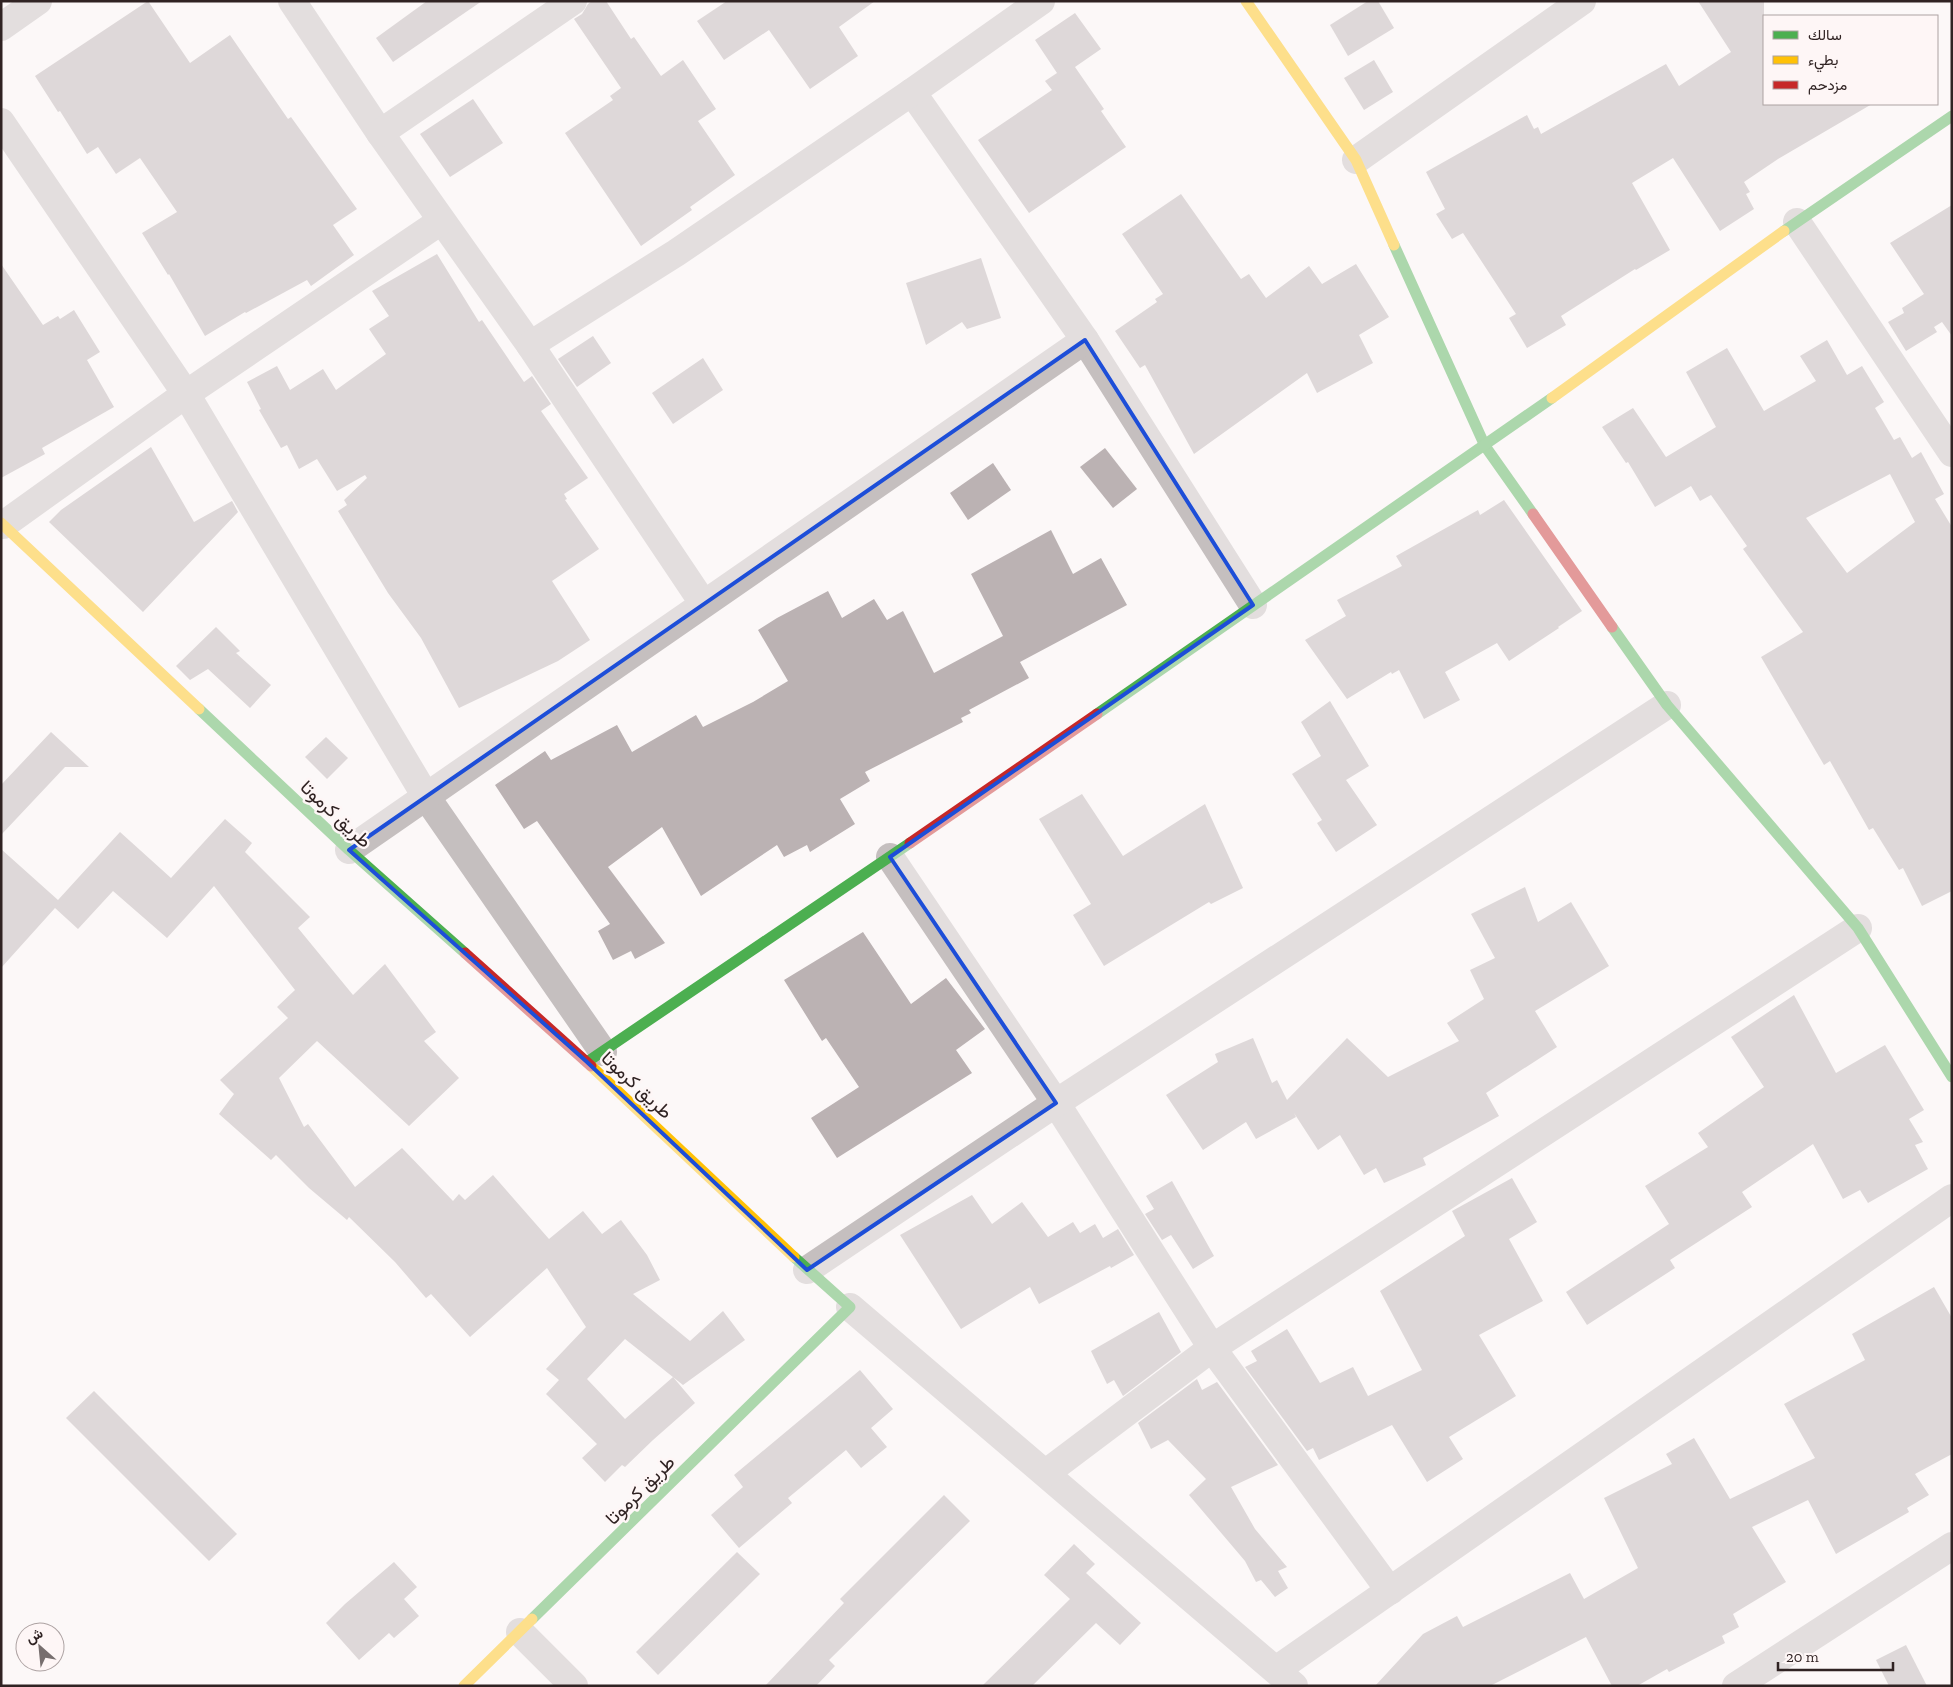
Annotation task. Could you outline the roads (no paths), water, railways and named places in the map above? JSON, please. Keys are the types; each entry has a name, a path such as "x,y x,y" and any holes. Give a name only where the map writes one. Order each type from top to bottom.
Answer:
{"street":[{"path":"1,27 38,1"},
{"path":"292,1 380,133 530,345 703,603"},
{"path":"380,133 573,1"},
{"path":"530,345 676,253 912,92 1041,1"},
{"path":"1246,1 1356,160 1485,446 1667,705 1858,928 1952,1077"},
{"path":"1356,160 1582,1"},
{"path":"912,92 1085,340 1253,605"},
{"path":"1,122 186,394 425,795 595,1057 890,857 1485,446 1797,222 1952,116"},
{"path":"2,524 186,394 441,221"},
{"path":"1797,222 1952,453"},
{"path":"349,850 425,795 1085,340"},
{"name":"طريق كرموتا","path":"2,524 349,850 595,1057 807,1270 850,1307 464,1686"},
{"path":"807,1270 1056,1103 1667,705"},
{"path":"890,857 1056,1103 1212,1348 1390,1591"},
{"path":"1046,1473 1212,1348 1858,928"},
{"path":"850,1307 1285,1678 1390,1591 1952,1198"},
{"path":"1736,1686 1952,1546"},
{"path":"520,1632 574,1686"}]}
